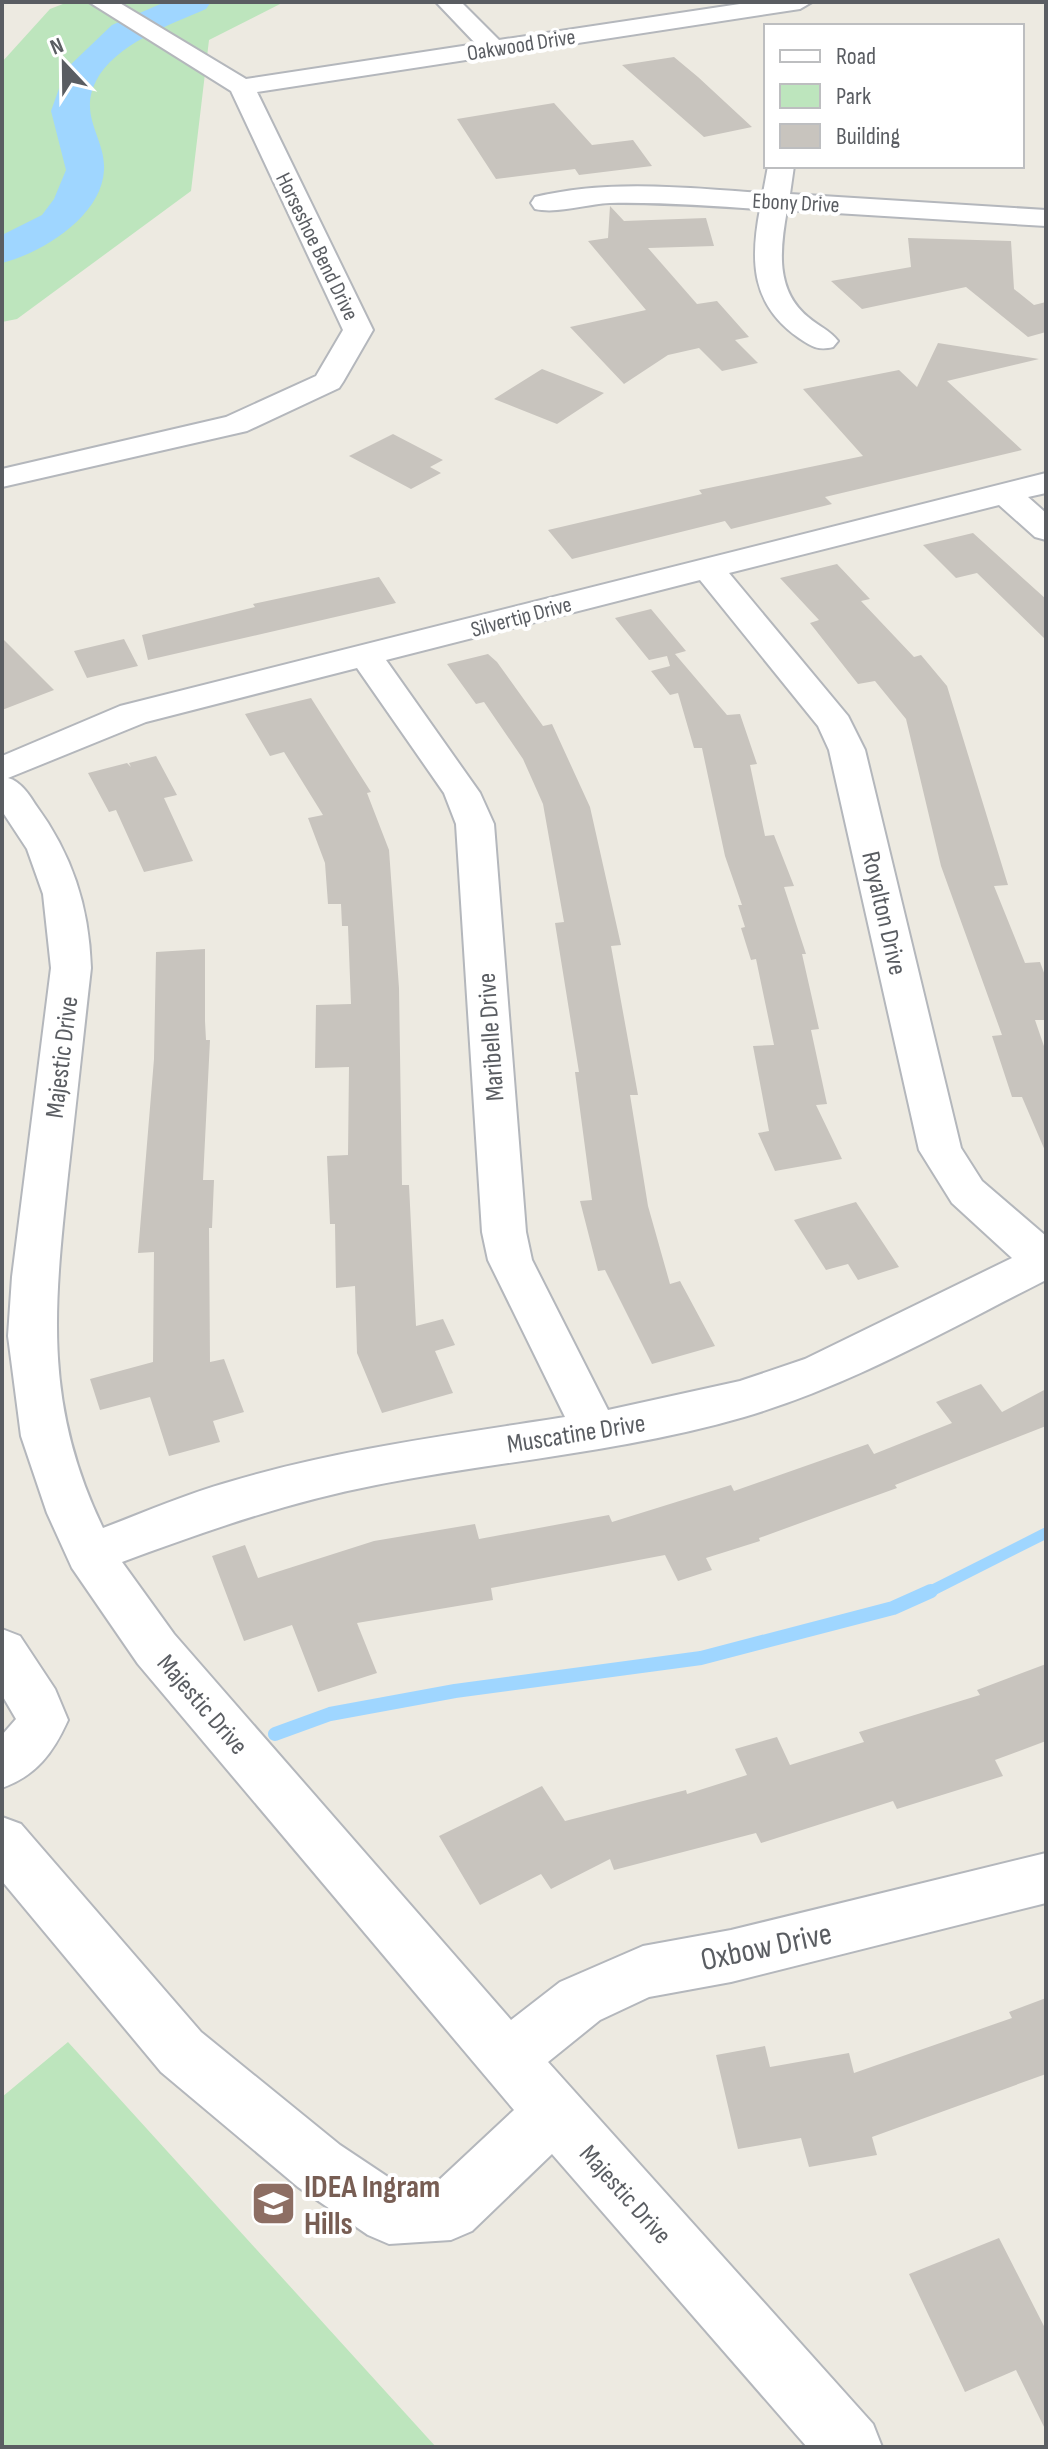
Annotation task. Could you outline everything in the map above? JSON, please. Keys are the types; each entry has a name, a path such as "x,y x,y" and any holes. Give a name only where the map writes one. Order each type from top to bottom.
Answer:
{"street":[{"path":"448,2 493,48"},
{"name":"Oakwood Drive","path":"242,87 800,2"},
{"path":"104,4 242,87"},
{"name":"Horseshoe Bend Drive","path":"2,478 236,424 328,382 358,330 242,87"},
{"path":"781,168 766,270 769,288 786,316 823,341"},
{"name":"Ebony Drive","path":"545,203 629,194 1046,218"},
{"name":"Silvertip Drive","path":"2,769 133,714 1046,483"},
{"path":"1005,493 1046,530"},
{"name":"Royalton Drive","path":"707,567 835,724 847,750 940,1150 967,1192 1045,1261"},
{"name":"Maribelle Drive","path":"366,656 462,793 475,824 504,1232 510,1260 595,1430"},
{"name":"Majestic Drive","path":"2,788 36,830 49,856 72,929 71,968 33,1300 32,1356 40,1413 57,1473 89,1554 121,1607 507,2059 850,2447"},
{"name":"Muscatine Drive","path":"89,1554 230,1501 375,1466 703,1411 821,1372 1045,1261"},
{"path":"2,1651 37,1705 42,1720 34,1737 20,1754 2,1765"},
{"path":"2,1841 181,2052 319,2166 389,2214 451,2210 554,2112"},
{"name":"Oxbow Drive","path":"507,2059 580,2001 643,1972 731,1956 1046,1878"}],"green space":[{"path":"68,2 284,2 209,40 191,191 17,319 2,322 2,62 50,9"},
{"path":"68,2042 436,2447 2,2447 2,2097"}],"building":[{"path":"674,57 752,127 704,137 622,65"},
{"path":"554,103 592,145 633,140 652,166 579,175 575,169 496,179 457,119"},
{"path":"610,206 624,221 706,218 714,246 648,248 697,304 717,301 749,337 735,340 758,363 722,371 699,348 668,355 624,384 570,327 646,310 588,241 608,238"},
{"path":"908,238 1011,241 1014,289 1034,305 1046,302 1046,332 1028,337 966,287 862,309 831,281 911,267"},
{"path":"938,343 1039,359 947,381 1022,450 825,497 832,504 731,529 725,521 572,559 548,530 702,494 699,490 863,456 803,389 899,370 917,387"},
{"path":"542,369 604,393 557,424 494,399"},
{"path":"393,434 443,460 430,467 441,473 411,489 349,456"},
{"path":"973,533 1046,599 1046,640 977,573 956,578 923,545"},
{"path":"837,564 870,599 861,601 914,657 921,655 947,686 1008,885 994,886 1025,963 1040,962 1046,978 1046,1020 1035,1020 1046,1052 1046,1153 1022,1097 1012,1097 992,1036 1002,1035 941,866 906,719 875,681 858,684 810,623 819,620 780,578"},
{"path":"379,577 396,603 148,660 142,635 255,607 253,604"},
{"path":"651,609 686,651 675,654 727,715 740,714 757,764 750,765 765,836 774,835 794,886 784,887 806,954 802,954 819,1029 811,1030 827,1104 816,1105 842,1159 775,1171 758,1133 769,1131 753,1046 774,1045 756,959 751,960 741,928 745,927 738,905 742,905 725,856 702,748 694,748 678,693 670,695 651,671 670,666 667,656 649,660 615,618"},
{"path":"2,638 54,690 2,710"},
{"path":"124,639 138,666 87,678 74,651"},
{"path":"488,654 543,726 552,724 590,807 621,945 611,946 638,1095 630,1095 648,1206 670,1284 680,1281 715,1346 652,1364 605,1270 598,1271 580,1201 592,1200 575,1072 579,1072 555,923 564,922 543,804 523,759 484,702 476,704 447,664"},
{"path":"311,698 371,792 367,793 389,850 399,988 402,1185 409,1185 416,1326 443,1319 455,1345 435,1351 453,1393 382,1413 357,1353 355,1286 336,1288 335,1224 330,1224 327,1156 348,1155 349,1067 315,1068 316,1005 351,1004 348,926 342,926 341,904 328,904 325,863 308,818 323,815 284,752 270,756 245,714"},
{"path":"156,756 177,795 164,798 193,861 144,872 116,810 109,812 88,773 127,763 131,767 129,763"},
{"path":"205,949 206,1040 210,1040 203,1180 214,1180 212,1228 209,1228 210,1362 224,1359 244,1412 213,1421 220,1442 169,1456 150,1397 100,1410 90,1379 153,1362 154,1252 138,1253 154,1059 156,952"},
{"path":"856,1202 899,1267 858,1280 848,1264 826,1270 794,1220"},
{"path":"981,1384 1002,1412 1046,1389 1046,1426 895,1485 897,1488 759,1538 760,1541 706,1558 712,1570 678,1581 665,1555 491,1588 493,1600 357,1623 377,1673 318,1692 292,1625 244,1641 212,1556 245,1545 258,1578 374,1541 475,1524 479,1539 609,1515 612,1522 731,1485 734,1491 868,1444 874,1454 952,1423 936,1402"},
{"path":"1046,1664 1046,1741 995,1760 1003,1776 897,1809 893,1801 761,1843 756,1833 614,1870 610,1859 551,1889 541,1874 480,1905 439,1836 542,1786 565,1821 686,1790 687,1794 747,1775 735,1749 777,1737 790,1765 864,1742 859,1732 980,1695 977,1690"},
{"path":"1046,1998 1046,2074 872,2137 877,2155 809,2167 801,2138 738,2149 716,2055 765,2046 770,2067 849,2053 854,2073 1012,2018 1009,2012"},
{"path":"999,2238 1046,2330 1046,2431 1016,2370 965,2392 909,2274"}],"waterway":[{"path":"2,251 56,223 73,201 85,170 70,111 79,77 124,32 194,2"},
{"path":"931,1591 1046,1533"},
{"path":"275,1734 330,1714 455,1691 701,1658 893,1608 931,1591"},
{"path":"927,1593 931,1591"}],"place":[{"name":"IDEA Ingram Hills","path":"273,2204"}]}
